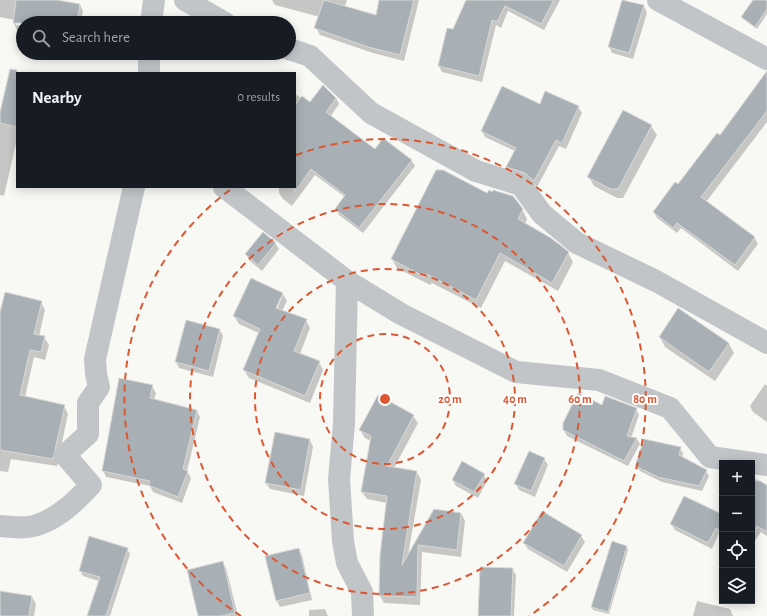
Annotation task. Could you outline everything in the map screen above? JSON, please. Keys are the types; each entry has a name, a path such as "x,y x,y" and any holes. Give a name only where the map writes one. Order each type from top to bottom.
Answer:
{"street":[{"path":"152,16 154,0"},
{"path":"185,0 213,16"},
{"path":"658,0 767,59"},
{"path":"296,51 310,56 371,113 476,171 521,185 542,214 577,243 656,281 767,343"},
{"path":"149,60 149,72"},
{"path":"0,526 36,526 54,517 74,503 91,485 65,455 88,434 88,403 99,387 95,359 134,188"},
{"path":"225,188 347,280 401,314 516,372 599,380 670,408 710,457 767,465"},
{"path":"347,280 344,424 339,479 343,541 347,563 362,592 363,616"}],"building":[{"path":"16,0 57,0 80,4 78,16 16,16 16,23 13,23"},
{"path":"324,0 376,15 379,0 414,0 400,55 368,47 314,28"},
{"path":"466,0 554,0 541,24 505,6 497,22 492,20 479,76 438,66 447,28 453,29"},
{"path":"622,0 644,5 629,53 608,47"},
{"path":"753,0 767,0 767,9 755,27 741,17"},
{"path":"10,69 17,70 16,127 0,123 0,112"},
{"path":"767,71 767,111 701,197 755,237 735,265 677,223 673,228 653,212 675,182 678,184 717,133 720,135"},
{"path":"323,85 336,98 326,112 375,149 383,138 412,160 359,228 335,209 345,195 311,169 295,192 296,104 302,96 310,102"},
{"path":"502,86 540,104 545,91 579,106 562,143 556,140 534,181 525,173 506,167 516,148 481,131"},
{"path":"623,110 652,125 618,189 611,189 587,177"},
{"path":"436,170 443,170 487,193 489,190 492,192 493,190 513,196 523,209 518,219 551,238 569,252 552,283 500,253 476,300 427,274 425,277 391,259"},
{"path":"263,232 276,243 258,265 245,254"},
{"path":"251,278 283,293 276,308 307,319 294,351 320,361 305,396 243,370 260,329 233,316"},
{"path":"5,292 42,301 34,334 45,336 41,352 30,350 20,395 65,405 53,459 0,450 0,312"},
{"path":"678,308 729,343 709,372 659,337"},
{"path":"186,320 220,329 209,371 175,362"},
{"path":"119,378 153,385 150,398 197,410 183,469 188,471 178,497 148,485 150,481 102,471"},
{"path":"578,393 602,405 605,396 637,408 627,436 637,438 624,461 563,430 563,423"},
{"path":"378,395 414,415 387,466 417,471 402,565 434,509 461,513 457,550 418,545 417,597 379,596 380,555 387,496 361,492 371,436 359,430"},
{"path":"275,432 310,439 301,490 265,483"},
{"path":"644,439 681,447 679,455 707,470 699,486 658,477 635,466"},
{"path":"529,451 545,458 531,491 514,484"},
{"path":"462,461 485,474 474,492 452,480"},
{"path":"755,481 760,481 767,485 767,532 757,526 755,529"},
{"path":"684,496 719,513 719,530 716,528 708,543 670,524"},
{"path":"542,511 582,535 564,566 523,543"},
{"path":"89,536 128,548 106,616 87,616 100,577 79,571"},
{"path":"612,541 627,546 608,612 591,607"},
{"path":"299,548 310,593 276,601 265,556"},
{"path":"223,561 235,613 221,616 198,616 187,570"},
{"path":"480,567 513,568 511,616 478,616"},
{"path":"0,591 32,596 29,616 0,616"}]}
